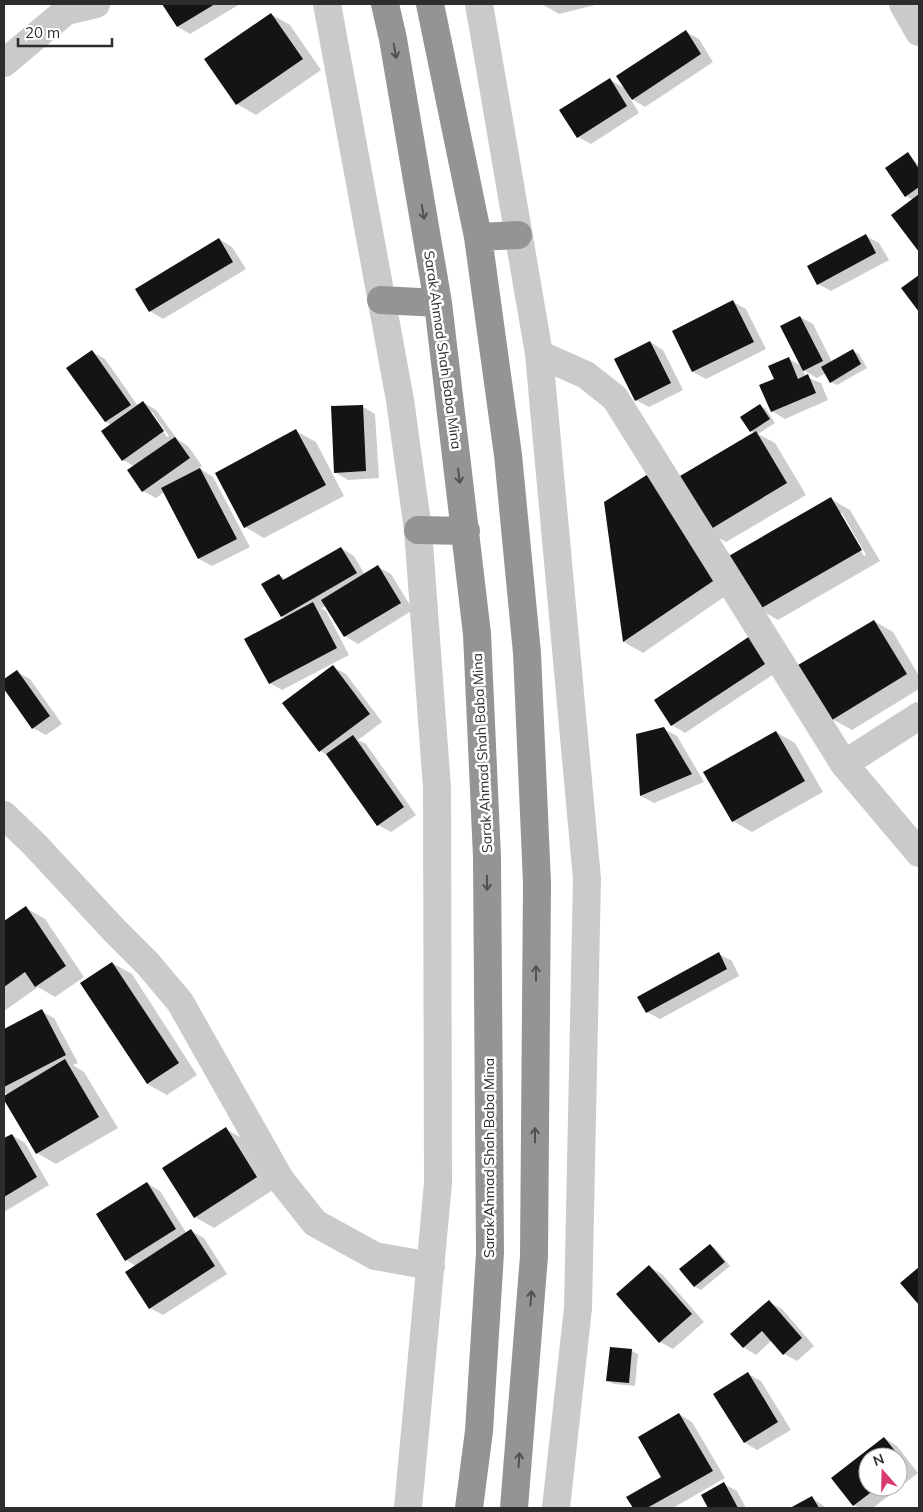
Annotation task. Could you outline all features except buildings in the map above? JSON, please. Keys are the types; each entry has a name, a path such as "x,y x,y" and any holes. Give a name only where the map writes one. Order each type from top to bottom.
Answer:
{"highway":[{"name":"Sarak Ahmad Shah Baba Mina","path":"385,4 393,38 438,303 477,634 487,858 490,1243 479,1431 469,1508"},
{"path":"430,4 478,237 508,455 526,643 537,883 534,1256 514,1508"},
{"path":"478,237 518,235"},
{"path":"381,300 438,303"},
{"path":"418,530 466,531"}],"street":[{"path":"4,63 66,11 96,4"},
{"path":"328,4 400,400 418,530 437,788 438,1183 408,1508"},
{"path":"479,4 539,354 587,879 578,1308 556,1508"},
{"path":"903,4 919,32"},
{"path":"539,354 586,375 615,398 844,764 919,853"},
{"path":"844,764 919,716"},
{"path":"4,815 148,964 180,1002 280,1179 315,1223 376,1256 431,1266"}]}
